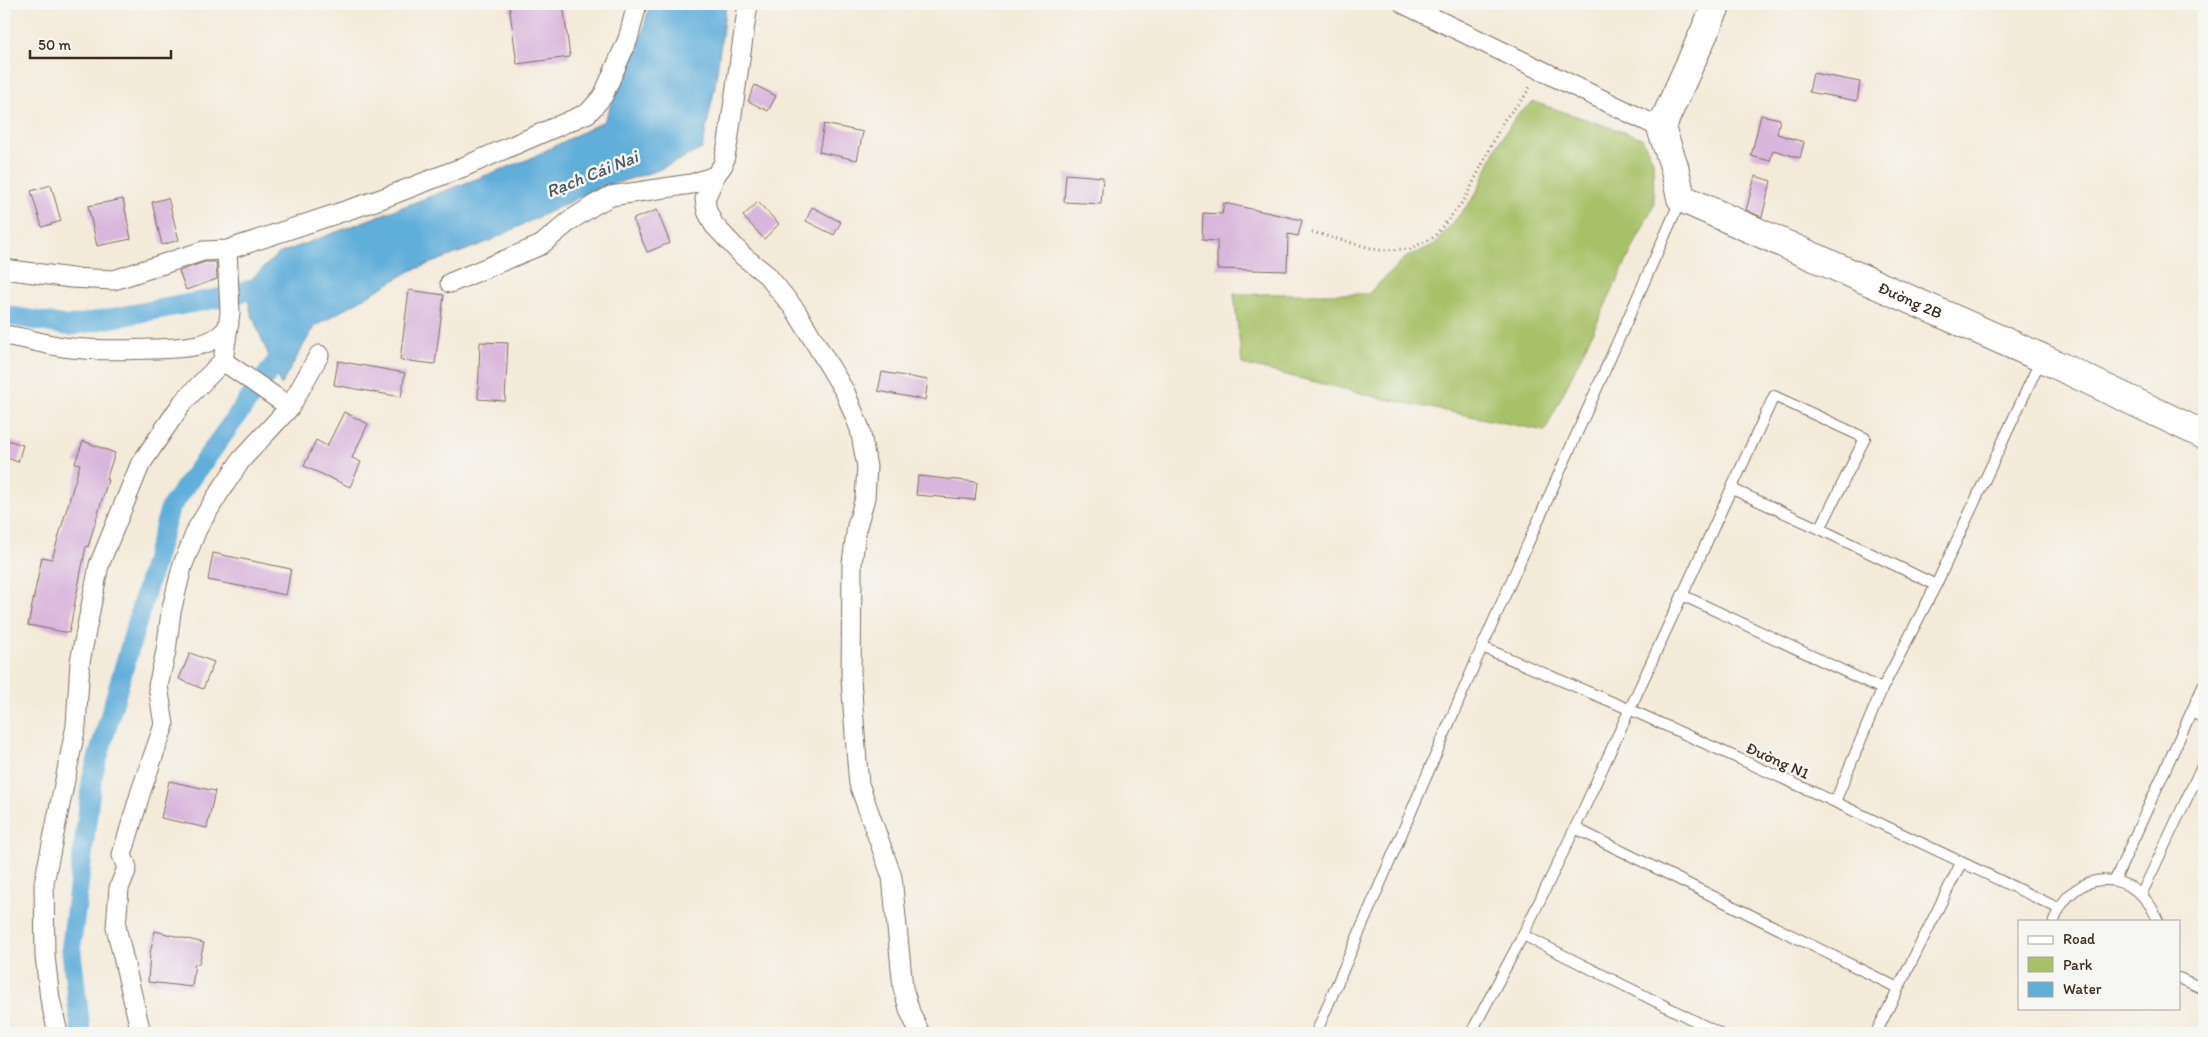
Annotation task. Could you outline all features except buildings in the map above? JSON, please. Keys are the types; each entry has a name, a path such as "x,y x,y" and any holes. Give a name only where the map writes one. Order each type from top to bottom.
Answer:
{"street":[{"path":"4,269 71,278 114,280 203,251 227,250 382,199 461,168 588,113 604,96 628,39 637,4"},
{"path":"748,4 728,142 723,165 715,176 705,198 707,211 714,226 743,256 767,276 796,311 845,392 860,429 867,467 865,498 857,526 852,563 851,679 856,762 859,784 892,876 903,988 910,1012 920,1033"},
{"path":"1404,4 1661,128"},
{"path":"1681,198 1674,166 1661,128 1717,4"},
{"path":"450,283 541,245 571,220 611,196 691,184 715,176"},
{"name":"Đường 2B","path":"1681,198 2042,358 2204,435"},
{"path":"58,1033 50,999 45,956 44,883 76,726 80,662 99,566 140,465 183,402 228,364 230,318 227,250"},
{"path":"4,335 70,348 110,351 184,347 202,344 215,339 226,331 230,318"},
{"path":"141,1033 116,927 118,888 127,868 122,855 141,790 164,725 158,686 166,650 171,612 182,567 197,529 241,460 287,404 319,356"},
{"path":"228,364 287,404"}],"lane":[{"path":"1316,1033 1482,648 1681,198"},
{"path":"1835,802 1882,689 1936,585 2042,358"},
{"path":"1472,1033 1523,936 1631,710 1774,396 1865,438 1820,529"},
{"path":"1732,489 1936,585"},
{"path":"1682,595 1882,689"},
{"name":"Đường N1","path":"1482,648 1631,710 1835,802 2058,908"},
{"path":"2115,880 2193,713 2204,684"},
{"path":"2193,713 2204,718"},
{"path":"2142,893 2204,762"},
{"path":"1575,828 1898,988"},
{"path":"1876,1033 1961,863"},
{"path":"2054,920 2058,908 2068,894 2082,885 2098,880 2115,880 2129,885 2142,893 2152,906 2158,920"},
{"path":"1523,936 1720,1033"},
{"path":"2180,978 2204,989"}],"path":[{"path":"1312,232 1378,250 1410,249 1434,237 1465,199 1504,120 1524,97 1539,69"}],"green space":[{"path":"1534,102 1642,138 1653,161 1654,204 1545,431 1380,398 1242,364 1234,294 1368,294 1405,258 1435,244 1475,196 1499,142 1517,115"}],"water":[{"name":"Rạch Cái Nai","path":"650,4 726,4 715,86 702,149 656,171 596,189 485,243 410,271 314,327 281,385 251,313 245,285 278,254 529,159 604,121 641,38"}],"waterway":[{"path":"4,315 69,326 224,297 271,284"},
{"path":"81,1033 71,948 92,778 170,508 289,344"}]}
